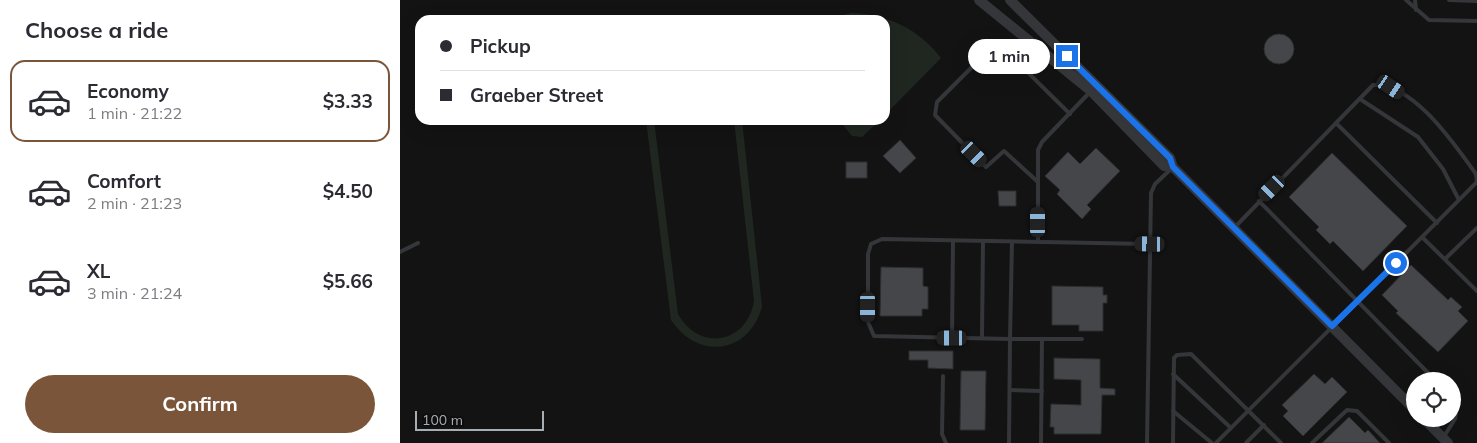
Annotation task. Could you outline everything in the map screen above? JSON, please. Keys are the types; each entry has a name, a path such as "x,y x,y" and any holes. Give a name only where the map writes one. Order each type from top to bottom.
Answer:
{"street":[{"path":"979,0 1092,90 1164,166 1173,167"},
{"path":"1010,0 1170,158 1173,167 1406,401"},
{"path":"1432,427 1446,440"}],"lane":[{"path":"1406,0 1429,20 1477,21"},
{"path":"1415,0 1416,10"},
{"path":"1449,0 1477,1"},
{"path":"1038,182 1004,151 986,167 935,115 937,102 994,45 1001,46 1070,114"},
{"path":"1173,411 1214,443 1477,182 1476,174 1431,116 1391,87 1373,86 1234,228"},
{"path":"1038,242 1038,150 1042,142 1092,90"},
{"path":"1360,99 1418,136 1443,169 1459,200"},
{"path":"1336,123 1436,223"},
{"path":"1147,443 1151,193 1155,184 1173,167"},
{"path":"1259,201 1356,302 1427,372"},
{"path":"1445,259 1477,228"},
{"path":"1422,236 1477,291"},
{"path":"1082,339 874,336 868,322 868,254 872,244 882,239 1150,244"},
{"path":"952,338 953,241"},
{"path":"982,338 984,241"},
{"path":"1009,443 1012,242"},
{"path":"400,252 418,243"},
{"path":"1041,443 1042,339"},
{"path":"1173,443 1173,374 1174,358 1177,354 1191,354 1281,443"},
{"path":"1173,374 1231,428"},
{"path":"943,376 942,434 946,443"},
{"path":"1010,390 1042,391"},
{"path":"1312,443 1346,410 1352,409 1357,411 1389,443"},
{"path":"1246,443 1264,425"},
{"path":"1446,440 1452,427"}],"shaded area":[{"path":"851,13 870,15 843,15"},
{"path":"890,20 912,31 923,39 941,58 890,110"},
{"path":"647,125 655,125 678,314 687,326 698,334 709,338 721,338 732,334 742,327 750,315 754,301 735,125 743,125 762,306 756,322 747,334 735,342 722,346 708,346 695,342 682,333 671,320"},
{"path":"843,125 875,125 862,137 852,136"}],"building":[{"path":"1279,34 1285,35 1293,43 1293,55 1285,63 1279,64 1273,63 1265,55 1264,49 1265,43 1273,35"},
{"path":"900,140 916,158 900,173 883,156"},
{"path":"1096,148 1120,171 1087,205 1091,209 1082,219 1057,194 1060,190 1045,176 1068,152 1080,164"},
{"path":"1332,153 1407,226 1363,271 1333,241 1330,244 1316,230 1319,227 1289,197"},
{"path":"846,162 867,162 867,178 846,178"},
{"path":"998,191 1016,191 1016,206 999,206"},
{"path":"1411,265 1448,300 1451,297 1462,307 1458,311 1468,321 1438,352 1396,313 1398,311 1382,295"},
{"path":"881,267 923,268 923,286 928,287 928,309 922,309 922,316 880,316"},
{"path":"1052,286 1103,287 1103,295 1107,295 1107,303 1103,303 1103,331 1079,331 1079,325 1052,325"},
{"path":"909,351 953,351 953,369 928,368 928,360 909,360"},
{"path":"1054,358 1100,359 1100,388 1115,389 1115,395 1102,395 1101,434 1054,434 1054,427 1050,427 1051,404 1081,405 1081,380 1054,379"},
{"path":"961,371 986,371 985,430 960,430"},
{"path":"1314,374 1325,384 1332,377 1347,392 1303,436 1283,416 1288,411 1282,405"},
{"path":"1349,417 1365,433 1368,430 1380,443 1322,443"}],"route":[{"path":"1067,56 1170,158 1173,167 1332,326 1396,263"}]}
